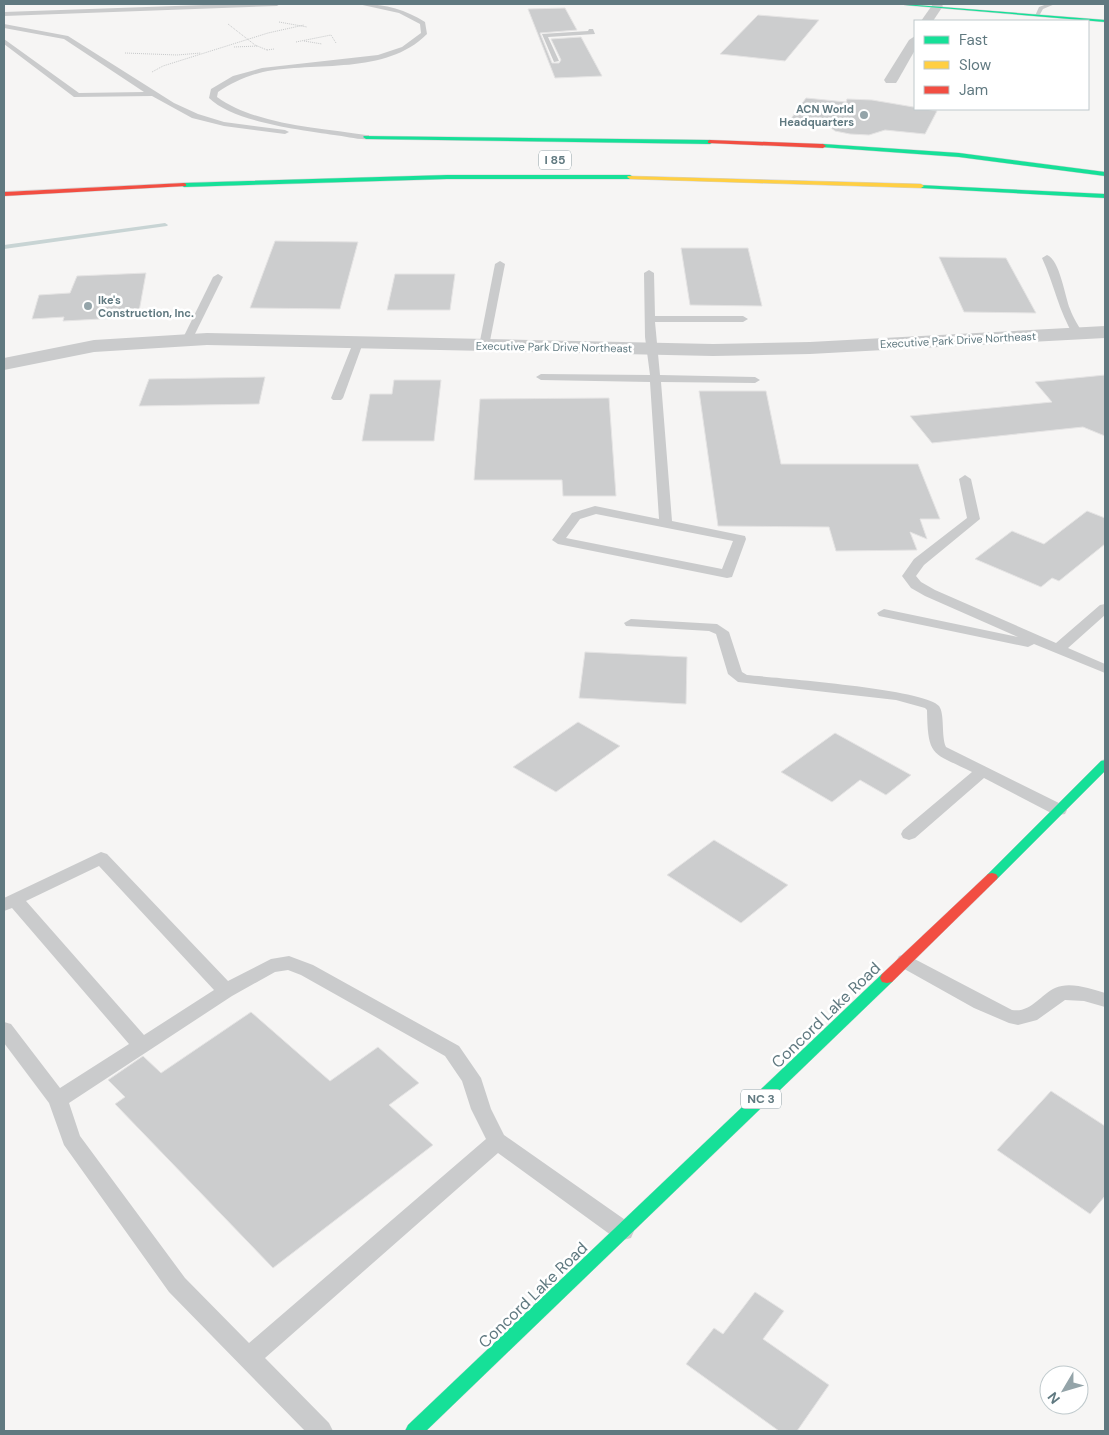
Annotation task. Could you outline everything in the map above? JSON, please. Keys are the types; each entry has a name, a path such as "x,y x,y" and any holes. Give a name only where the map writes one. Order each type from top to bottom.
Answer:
{"main road":[{"path":"905,4 1105,21"},
{"path":"366,137 645,140 824,147 960,156 1105,174"},
{"path":"995,172 1105,178"},
{"name":"I 85","path":"4,194 365,178 567,177 832,182 1105,196"},
{"name":"Concord Lake Road","path":"414,1431 905,961 1105,764"}],"street":[{"path":"928,20 936,6"},
{"path":"891,80 914,42"},
{"name":"Executive Park Drive Northeast","path":"4,364 94,346 186,340 653,349 810,348 1105,332"}],"lane":[{"path":"4,14 277,4"},
{"path":"361,4 385,7 410,15 423,23 425,27 424,34 417,42 377,57 268,70 243,75 220,85 214,91 213,98 227,108 272,121 366,137"},
{"path":"1037,15 1041,8 1052,4"},
{"path":"4,26 66,37 153,94 195,116 224,124 305,134 366,137"},
{"path":"556,62 544,35 594,34"},
{"path":"4,41 77,95 153,94"},
{"path":"1047,258 1057,280 1064,309 1078,334"},
{"path":"484,346 500,264"},
{"path":"649,273 650,338 653,349 666,524"},
{"path":"186,340 218,276"},
{"path":"650,319 743,319"},
{"path":"337,398 358,343"},
{"path":"541,377 755,380"},
{"path":"965,480 974,519 919,562 908,576 916,585 930,593 1105,669"},
{"path":"595,510 666,524 740,539 727,574 558,540 576,516 595,510"},
{"path":"1058,649 1105,608"},
{"path":"884,613 1058,649"},
{"path":"631,623 712,627 718,629 722,632 735,674 743,679 897,696 930,705 934,709 936,745 940,750 1059,810"},
{"path":"909,834 983,771"},
{"path":"142,1046 10,902 101,858 226,991"},
{"path":"905,961 996,1012 1017,1018 1034,1014 1061,993 1084,994 1105,1000"},
{"path":"58,1100 226,991 271,966 289,963 308,970 452,1051 471,1078 481,1109 497,1141 623,1231"},
{"path":"4,1029 58,1100 71,1140 177,1285 321,1431"},
{"path":"248,1358 497,1141"}],"path":[{"path":"226,23 248,40 267,50"},
{"path":"150,73 163,66 268,33 304,25"},
{"path":"296,42 330,34 337,43 332,45"},
{"path":"304,41 322,44"},
{"path":"228,47 258,46"},
{"path":"117,52 177,55 212,52"}],"building":[{"path":"565,8 577,30 540,33 552,63 559,63 561,60 551,39 581,37 602,76 555,78 528,9"},
{"path":"758,15 819,20 785,61 720,54"},
{"name":"ACN World Headquarters","path":"806,98 846,102 847,99 872,100 914,107 914,110 937,111 925,134 885,130 869,135 850,134 835,131 826,124 790,120"},
{"path":"275,241 358,242 340,309 250,308"},
{"path":"681,248 748,248 762,306 690,305"},
{"path":"939,257 1006,258 1036,313 964,312"},
{"name":"Ike's Construction, Inc.","path":"146,273 138,317 63,321 64,317 32,319 39,295 70,293 77,276"},
{"path":"395,274 455,274 450,310 387,310"},
{"path":"1105,375 1105,436 1083,427 932,443 910,416 1052,402 1035,382"},
{"path":"265,377 259,404 139,406 149,379"},
{"path":"394,380 441,380 434,441 362,441 370,394 392,394"},
{"path":"699,391 766,391 781,464 918,464 940,519 920,519 927,539 910,532 917,550 836,551 829,527 718,526"},
{"path":"609,398 616,496 563,496 562,480 474,480 480,399"},
{"path":"1087,511 1105,518 1105,544 1059,581 1052,578 1041,587 975,559 1012,531 1044,544"},
{"path":"585,652 687,657 686,704 579,698"},
{"path":"578,722 620,746 556,792 513,767"},
{"path":"835,733 911,775 886,795 860,780 832,802 781,772"},
{"path":"714,840 788,885 741,923 667,875"},
{"path":"251,1012 330,1081 378,1047 419,1083 389,1105 433,1145 273,1268 115,1104 125,1097 108,1080 143,1056 161,1073"},
{"path":"1051,1091 1105,1126 1105,1196 1090,1214 997,1150"},
{"path":"755,1292 784,1311 763,1339 829,1385 797,1431 779,1431 686,1364 714,1328 723,1334"}],"waterway":[{"path":"4,247 165,225"}],"traffic: fast":[{"path":"905,4 1105,21"},
{"path":"366,137 710,142"},
{"path":"823,146 959,155 1105,174"},
{"path":"184,185 447,177 630,177"},
{"path":"921,186 1105,196"},
{"path":"992,877 1105,764"},
{"path":"414,1431 887,978"}],"traffic: slow":[{"path":"630,177 921,186"}],"traffic: jam":[{"path":"710,142 823,146"},
{"path":"4,194 184,185"},
{"path":"887,978 992,877"}],"place":[{"name":"ACN World Headquarters","path":"864,115"},
{"name":"Ike's Construction, Inc.","path":"88,306"}]}
